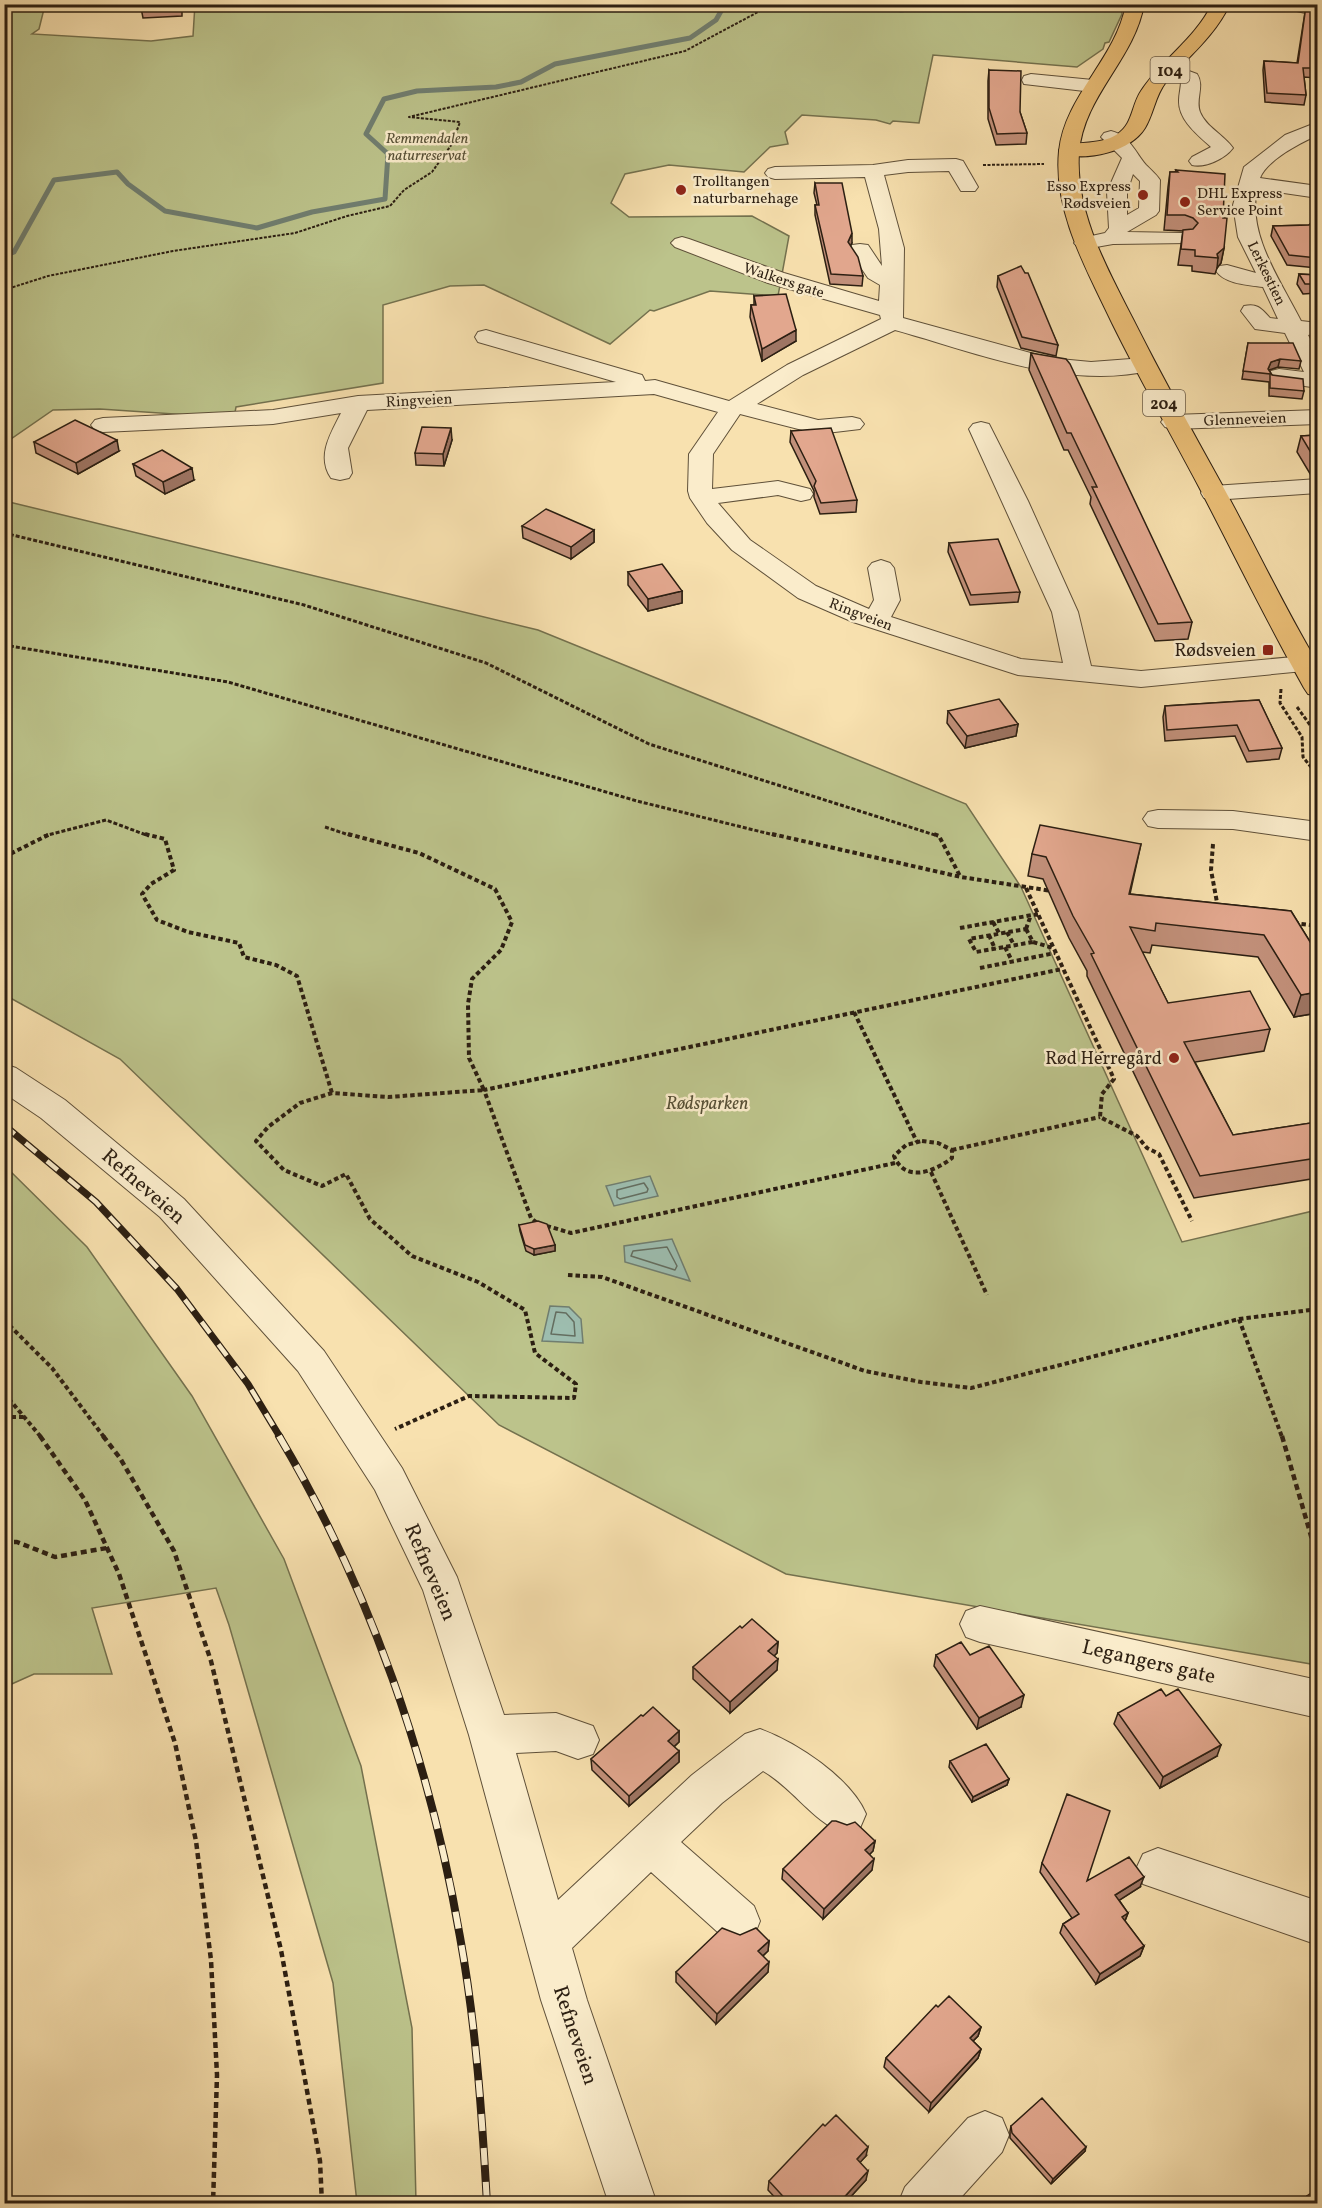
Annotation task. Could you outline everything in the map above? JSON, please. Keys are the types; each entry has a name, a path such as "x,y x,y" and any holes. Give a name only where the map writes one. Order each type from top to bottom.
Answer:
{"main road":[{"name":"204","path":"1135,4 1132,23 1123,43 1083,103 1070,150 1071,198 1085,243 1144,365 1317,688"},
{"name":"104","path":"1117,139 1136,125 1150,92 1197,44 1216,17 1221,4"},
{"path":"1070,150 1097,149 1117,139"}],"street":[{"path":"1290,4 1317,11"},
{"path":"1170,70 1190,78 1192,85 1188,101 1191,116 1223,148 1199,161"},
{"path":"1031,80 1093,86"},
{"name":"Lerkestien","path":"1317,128 1292,139 1254,167 1243,205 1249,237 1274,276 1317,379"},
{"path":"1085,243 1116,233 1149,211 1150,180 1136,166 1117,139"},
{"path":"1116,233 1114,203 1118,182 1132,158"},
{"path":"775,173 873,171 908,166 956,165 968,187"},
{"path":"873,171 893,247 891,317"},
{"path":"1248,182 1317,192"},
{"path":"1247,227 1268,227"},
{"path":"1116,233 1182,239"},
{"name":"Walkers gate","path":"682,243 891,317"},
{"path":"860,250 876,273 893,283"},
{"path":"1227,271 1244,278 1274,276"},
{"path":"1252,310 1263,324 1317,328"},
{"path":"801,494 778,488 702,498 700,491 701,454 735,408 795,370 891,317 1048,365 1091,369 1144,365"},
{"path":"486,337 655,387"},
{"path":"1280,376 1317,379"},
{"name":"Ringveien","path":"103,425 273,417 358,403 655,387 818,427 852,424"},
{"path":"340,473 336,448 358,403"},
{"name":"Glenneveien","path":"1173,422 1317,417"},
{"path":"981,429 1065,612 1079,673"},
{"path":"1213,492 1317,486"},
{"name":"Ringveien","path":"702,498 716,518 741,545 801,588 876,621 1018,667 1141,679 1304,664"},
{"path":"876,621 887,600 881,568"},
{"path":"1158,819 1233,820 1317,832"},
{"name":"Refneveien","path":"4,1076 53,1109 172,1208 311,1361 389,1479 443,1589 490,1735 564,2000 633,2204"},
{"name":"Legangers gate","path":"980,1624 1317,1699"},
{"path":"490,1735 556,1732 578,1740"},
{"path":"547,1941 707,1789 760,1748 793,1766 845,1814"},
{"path":"650,1843 738,1921"},
{"path":"1158,1869 1317,1923"},
{"path":"922,2204 985,2135"}],"path":[{"path":"4,290 48,276 174,251 295,233 347,216 390,206 404,190 432,172 452,144 460,122 409,117 685,51 773,4"},
{"path":"956,165 1070,150"},
{"path":"4,533 304,605 486,663 649,744 939,836 961,877"},
{"path":"4,645 228,682 638,801 795,840 961,877 1060,892"},
{"path":"1281,684 1287,692"},
{"path":"1281,684 1280,703 1302,737 1303,757 1317,776"},
{"path":"1293,701 1317,736"},
{"path":"4,857 43,836 106,820 152,837 165,839 174,870 151,884 142,894 157,921 188,932 239,943 244,957 276,965 297,976 332,1093"},
{"path":"1213,820 1214,850 1210,870 1220,915"},
{"path":"325,826 372,842 419,853 495,890 512,922 501,950 472,979 468,1004 469,1058 484,1090 531,1218 537,1223 572,1233 895,1162"},
{"path":"1026,887 1114,1079 1102,1094 1100,1117"},
{"path":"960,928 1038,914"},
{"path":"1030,915 1026,928 1034,942"},
{"path":"993,922 999,933"},
{"path":"1285,922 1317,926"},
{"path":"1026,928 969,939 976,952 1034,942 1054,950"},
{"path":"1008,932 1014,945"},
{"path":"988,935 995,949"},
{"path":"1005,947 1012,961"},
{"path":"980,968 1054,950"},
{"path":"384,1434 469,1396 574,1398 576,1384 535,1353 525,1310 478,1282 412,1256 370,1219 346,1174 322,1186 284,1170 256,1141 268,1127 300,1104 332,1093 388,1097 484,1090 1062,969"},
{"path":"854,1012 917,1142"},
{"path":"952,1150 1100,1117 1137,1136 1147,1148 1159,1154 1192,1221"},
{"path":"930,1140 943,1143 952,1150 952,1158 943,1167 931,1172 906,1171 895,1162 894,1156 897,1151 917,1142 930,1140"},
{"path":"931,1172 987,1295"},
{"path":"568,1275 602,1276 865,1371 921,1382 971,1388 1239,1319 1317,1309"},
{"path":"1239,1319 1279,1427 1317,1560"},
{"path":"4,1320 52,1368 120,1458 174,1551 211,1661 281,1950 320,2161 322,2204"},
{"path":"4,1394 26,1417 85,1500 107,1548 142,1641 175,1743 196,1841 211,1960 217,2075 213,2204"},
{"path":"4,1417 26,1417"},
{"path":"4,1542 13,1541 26,1544 51,1556 107,1548"}],"green space":[{"name":"Remmendalen naturreservat","path":"195,4 1121,5 1122,14 1109,42 1105,43 1103,49 1077,67 933,55 919,123 893,121 890,124 876,120 802,115 785,132 788,144 770,147 744,172 669,165 625,174 611,203 629,217 752,216 789,236 778,296 710,291 654,311 650,310 610,344 484,285 450,286 383,305 383,383 236,407 234,418 100,409 53,410 5,443 5,5 45,5 39,29 32,34 151,41 193,36"},
{"name":"Rødsparken","path":"5,501 538,630 966,804 1021,887 1182,1242 1317,1210 1317,1665 786,1574 499,1425 120,1059 5,995"},
{"path":"5,1166 87,1247 192,1396 284,1559 361,1766 412,2028 416,2203 357,2203 333,1983 229,1625 216,1588 92,1608 112,1674 34,1674 5,1687"}],"water":[{"path":"650,1176 658,1196 614,1206 606,1186"},
{"path":"672,1239 690,1281 625,1262 624,1246"},
{"path":"550,1306 569,1307 581,1319 583,1343 542,1341"}],"building":[{"path":"141,4 181,4 181,6 141,8"},
{"path":"1306,6 1317,8 1317,68 1303,68 1306,95 1267,93 1264,61 1298,63"},
{"path":"989,70 1021,71 1020,112 1027,133 997,134 989,108"},
{"path":"1176,170 1225,174 1223,218 1227,218 1224,248 1217,254 1218,258 1195,256 1195,250 1181,249 1183,230 1193,229 1198,223 1185,215 1167,215 1170,172 1178,172"},
{"path":"815,183 842,183 852,233 848,242 858,257 863,276 831,274 815,205 819,205"},
{"path":"1317,221 1317,258 1289,255 1273,226 1309,225"},
{"path":"1021,266 1025,273 1028,273 1058,345 1022,337 998,276"},
{"path":"1299,274 1317,275 1317,284 1305,284"},
{"path":"786,294 796,330 762,349 751,305 756,305 754,296"},
{"path":"1248,343 1293,343 1301,361 1280,359 1271,362 1268,369 1272,375 1303,379 1304,391 1270,388 1270,374 1243,371"},
{"path":"1031,353 1066,359 1070,364 1192,622 1158,624 1092,487 1097,487 1071,433 1067,433"},
{"path":"75,420 117,440 76,463 34,442"},
{"path":"422,427 451,428 443,454 415,453"},
{"path":"831,428 857,500 821,503 814,486 816,481 791,431"},
{"path":"1317,435 1317,461 1316,461 1301,436"},
{"path":"162,450 192,468 163,482 133,464"},
{"path":"546,509 594,530 571,547 522,526"},
{"path":"998,539 1020,592 971,595 949,543"},
{"path":"662,564 682,591 648,599 628,572"},
{"path":"999,699 1018,724 967,736 948,711"},
{"path":"1259,700 1282,748 1249,751 1237,725 1167,730 1165,706"},
{"path":"1040,825 1141,844 1129,894 1291,911 1317,953 1317,992 1301,995 1264,935 1156,923 1155,931 1130,927 1168,1003 1250,991 1270,1029 1184,1042 1233,1135 1317,1122 1317,1158 1200,1176 1046,857 1032,854"},
{"path":"538,1221 547,1224 555,1245 534,1249 525,1245 519,1225"},
{"path":"752,1619 778,1642 768,1651 778,1659 730,1702 693,1667 740,1626 742,1628"},
{"path":"961,1642 970,1655 989,1646 1024,1695 979,1718 936,1655"},
{"path":"1161,1689 1166,1696 1178,1689 1221,1745 1163,1777 1118,1713"},
{"path":"653,1707 679,1731 668,1741 679,1751 629,1796 591,1759"},
{"path":"986,1744 1009,1779 973,1797 950,1761"},
{"path":"1067,1794 1110,1811 1087,1881 1129,1857 1144,1877 1115,1895 1128,1913 1122,1917 1144,1946 1100,1974 1063,1924 1079,1914 1042,1863"},
{"path":"832,1821 847,1825 855,1822 875,1841 865,1850 874,1859 824,1909 783,1869"},
{"path":"722,1928 740,1935 756,1928 769,1941 758,1951 769,1962 717,2014 676,1972"},
{"path":"949,1996 981,2027 970,2038 981,2049 931,2103 886,2058 936,2005 938,2007"},
{"path":"1042,2098 1086,2147 1053,2179 1012,2133 1011,2126"},
{"path":"836,2115 868,2147 857,2159 868,2171 838,2204 790,2204 769,2181 823,2124 825,2126"},
{"path":"1317,2189 1317,2204 1313,2204 1307,2196"}],"waterway":[{"path":"4,256 14,252 54,180 117,172 128,184 165,211 257,228 312,212 385,199 388,154 366,134 384,99 417,91 496,87 521,82 555,64 690,38 716,20 725,4"},
{"path":"890,4 901,10 944,4"}],"railway":[{"path":"4,1125 96,1202 177,1289 248,1384 280,1437"},
{"path":"279,1436 312,1494 368,1616 414,1742 432,1806 460,1937 470,2003 487,2204"}],"place":[{"name":"Trolltangen naturbarnehage","path":"681,190"},
{"name":"Esso Express Rødsveien","path":"1143,195"},
{"name":"DHL Express Service Point","path":"1185,202"},
{"name":"Rødsveien","path":"1268,650"},
{"name":"Rød Herregård","path":"1174,1058"}]}
